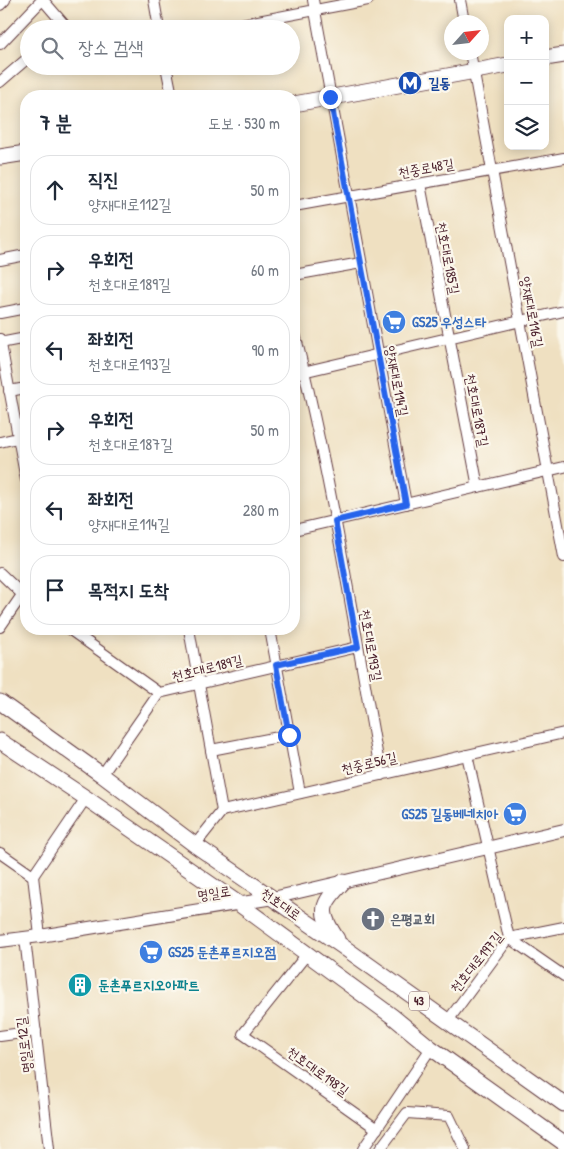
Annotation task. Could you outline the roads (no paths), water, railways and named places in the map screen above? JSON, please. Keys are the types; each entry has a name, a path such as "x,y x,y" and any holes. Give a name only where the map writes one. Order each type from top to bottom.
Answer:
{"main road":[{"path":"549,57 564,55"},
{"path":"300,103 504,66"},
{"path":"0,157 20,153"},
{"name":"천호대로","path":"0,702 102,774 196,845 564,1104"},
{"name":"천호대로","path":"0,741 239,904 392,1016 430,1048 564,1142"},
{"path":"342,946 328,925 325,909 326,902 343,882"}],"street":[{"path":"0,5 5,0"},
{"path":"23,20 42,0 60,20"},
{"path":"154,0 158,20"},
{"path":"253,20 314,5 368,0"},
{"path":"460,0 463,15"},
{"name":"양재대로114길","path":"314,5 406,504"},
{"path":"0,44 20,23"},
{"name":"양재대로116길","path":"471,60 564,557"},
{"path":"0,82 20,65"},
{"path":"168,75 171,90"},
{"name":"천중로48길","path":"300,205 564,158"},
{"name":"천호대로185길","path":"420,184 449,338"},
{"path":"0,260 20,256"},
{"path":"300,274 361,263"},
{"path":"0,313 20,309"},
{"path":"300,373 564,311"},
{"name":"천호대로187길","path":"449,338 478,487"},
{"path":"20,339 0,341 9,392 20,430"},
{"path":"300,355 335,521"},
{"path":"9,392 20,389"},
{"path":"0,442 20,437"},
{"path":"300,529 564,467"},
{"name":"천호대로193길","path":"335,521 381,775"},
{"path":"0,573 20,591"},
{"path":"0,626 20,602"},
{"path":"77,635 159,693"},
{"path":"190,635 222,811 196,845"},
{"path":"271,635 300,793"},
{"name":"천호대로189길","path":"102,774 159,693 358,647"},
{"name":"천중로56길","path":"222,811 564,733"},
{"path":"211,750 289,735"},
{"path":"467,755 509,938 564,976"},
{"path":"40,936 33,876 86,798"},
{"name":"명일로","path":"0,941 273,898 564,830"},
{"path":"0,853 33,876"},
{"name":"천호대로197길","path":"446,1022 509,938 564,926"},
{"name":"명일로12길","path":"25,938 49,1149"},
{"name":"천호대로198길","path":"307,954 243,1034 377,1129"},
{"path":"0,1036 36,1031"},
{"path":"363,1149 430,1048"},
{"path":"380,1149 408,1113 449,1116 464,1149"}],"place":[{"name":"길동","path":"410,83"},
{"name":"GS25 우성스타","path":"394,322"},
{"name":"GS25 길동베네치아","path":"515,814"},
{"name":"은평교회","path":"373,919"},
{"name":"GS25 둔촌푸르지오점","path":"151,952"},
{"name":"둔촌푸르지오아파트","path":"80,985"}]}
